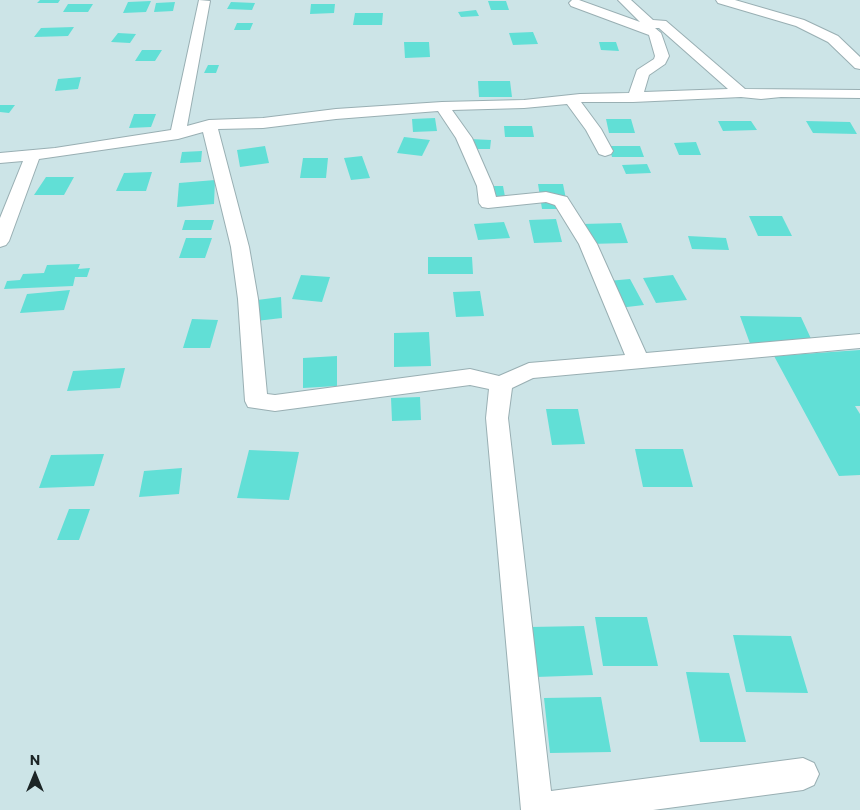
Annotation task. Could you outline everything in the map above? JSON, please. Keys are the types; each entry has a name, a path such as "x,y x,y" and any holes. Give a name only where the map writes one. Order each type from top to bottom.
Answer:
{"street":[{"path":"624,0 650,24 662,24 741,93"},
{"path":"722,0 800,23 833,39 860,65"},
{"path":"178,134 204,1"},
{"path":"574,3 646,28 655,33 662,56 660,61 642,73 638,90 633,98"},
{"path":"0,158 178,134 209,125 263,123 336,114 442,106 524,104 571,99 741,93 761,95 788,93 860,94"},
{"path":"571,99 593,129 605,151"},
{"path":"442,106 464,138 486,186 488,202 546,197 560,201 588,244 639,362"},
{"path":"209,125 240,247 248,299 256,401 275,403 470,377 500,384 529,371 860,341"},
{"path":"0,241 33,155"},
{"path":"500,384 497,418 537,810 803,774"}],"building":[{"path":"40,0 60,0 58,3 37,3"},
{"path":"151,1 146,12 123,13 128,2"},
{"path":"488,1 506,1 509,10 491,10"},
{"path":"175,2 173,11 154,12 156,3"},
{"path":"231,2 255,3 252,10 227,9"},
{"path":"68,4 93,4 88,12 63,12"},
{"path":"311,4 335,4 334,13 310,14"},
{"path":"476,10 479,16 461,17 458,12"},
{"path":"355,13 383,13 382,25 353,25"},
{"path":"237,23 253,23 250,30 234,30"},
{"path":"74,27 68,36 34,37 41,28"},
{"path":"533,32 538,44 513,45 509,33"},
{"path":"118,33 136,34 130,43 111,42"},
{"path":"404,42 429,42 430,57 405,58"},
{"path":"599,42 616,42 619,51 601,50"},
{"path":"142,50 162,50 155,61 135,61"},
{"path":"208,65 219,65 216,73 204,73"},
{"path":"81,77 78,89 55,91 58,79"},
{"path":"478,81 510,81 512,97 479,97"},
{"path":"0,105 15,105 9,113 0,112"},
{"path":"134,114 156,114 151,127 129,128"},
{"path":"435,118 437,131 413,132 412,119"},
{"path":"606,119 631,119 635,133 609,133"},
{"path":"718,121 751,121 757,130 723,131"},
{"path":"806,121 850,122 857,134 813,133"},
{"path":"504,126 532,126 534,137 505,137"},
{"path":"404,137 430,140 422,156 397,153"},
{"path":"470,139 491,140 490,149 469,149"},
{"path":"696,142 701,155 679,155 674,143"},
{"path":"265,146 269,163 240,167 237,150"},
{"path":"609,146 640,146 644,157 612,157"},
{"path":"202,151 201,162 180,163 182,152"},
{"path":"362,156 370,178 351,180 344,158"},
{"path":"303,158 328,158 326,178 300,178"},
{"path":"647,164 651,173 626,174 622,165"},
{"path":"152,172 146,191 116,191 124,173"},
{"path":"46,177 74,177 64,195 34,195"},
{"path":"215,180 214,204 177,207 179,183"},
{"path":"538,184 563,184 568,209 542,209"},
{"path":"485,186 503,186 506,202 488,203"},
{"path":"749,216 782,216 792,236 758,236"},
{"path":"556,219 562,242 534,243 529,220"},
{"path":"185,220 214,220 211,230 182,230"},
{"path":"504,222 510,238 478,240 474,224"},
{"path":"621,223 628,243 588,244 582,224"},
{"path":"688,236 726,238 729,250 692,249"},
{"path":"186,238 212,238 205,258 179,258"},
{"path":"428,257 472,257 473,274 428,274"},
{"path":"80,264 78,269 90,268 87,277 75,277 73,286 4,289 7,281 20,280 23,274 44,273 47,265"},
{"path":"301,275 330,277 322,302 292,299"},
{"path":"673,275 687,300 656,303 643,278"},
{"path":"630,279 644,305 610,309 597,282"},
{"path":"70,290 64,310 20,313 27,294"},
{"path":"480,291 484,316 456,317 453,292"},
{"path":"281,297 282,318 256,321 257,300"},
{"path":"740,316 801,317 813,343 752,349"},
{"path":"192,319 218,320 210,348 183,348"},
{"path":"429,332 431,366 394,367 394,333"},
{"path":"860,350 860,406 855,406 860,414 860,475 839,476 774,356"},
{"path":"337,356 337,386 303,388 303,358"},
{"path":"125,368 120,388 67,391 73,371"},
{"path":"420,397 421,420 392,421 391,398"},
{"path":"546,409 578,409 585,444 552,445"},
{"path":"635,449 683,449 693,487 643,487"},
{"path":"249,450 299,452 289,500 237,498"},
{"path":"104,454 94,486 39,488 51,455"},
{"path":"182,468 179,494 139,497 144,471"},
{"path":"69,509 90,509 79,540 57,540"},
{"path":"595,617 647,617 658,666 603,666"},
{"path":"584,626 593,675 536,677 530,627"},
{"path":"733,635 791,636 808,693 746,692"},
{"path":"686,672 729,673 746,742 700,742"},
{"path":"601,697 611,752 550,753 544,698"}]}
